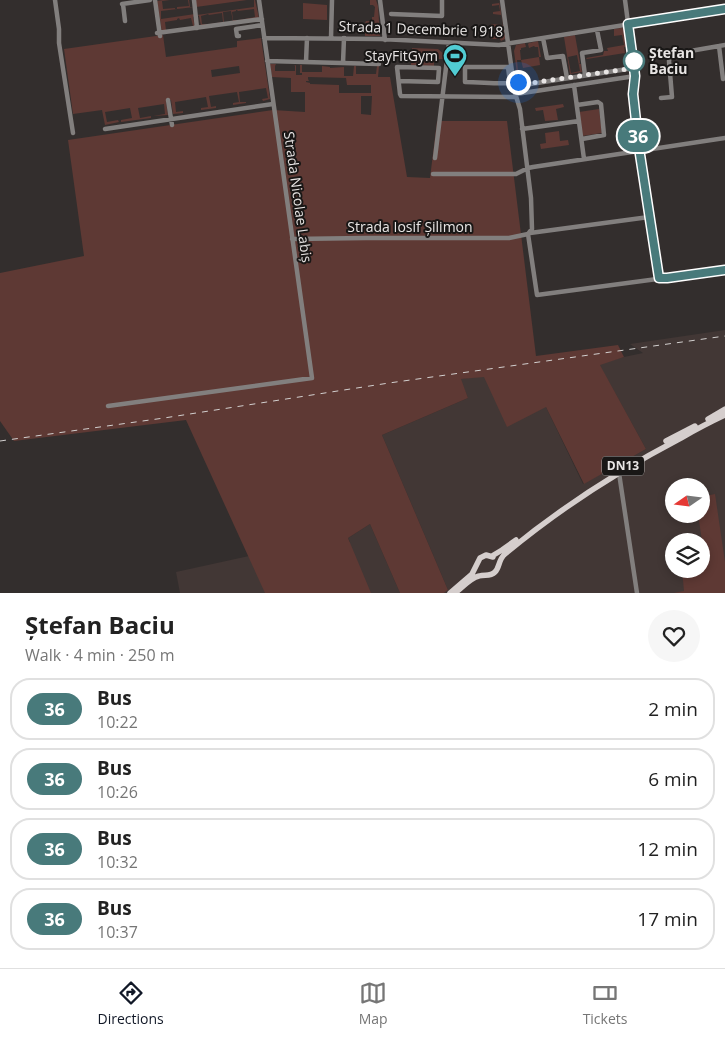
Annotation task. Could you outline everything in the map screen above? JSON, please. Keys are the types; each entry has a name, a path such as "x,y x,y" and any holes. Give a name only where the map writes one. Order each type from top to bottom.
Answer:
{"main road":[{"name":"DN13","path":"478,564 483,556 492,556 502,550 589,487 725,408"},
{"path":"457,591 475,578 494,573 502,556 570,504 619,473 725,415"},
{"path":"492,556 498,565"},
{"path":"478,564 480,572 485,575"},
{"path":"450,593 472,574 478,564"}],"street":[{"path":"55,0 59,43 73,133"},
{"path":"125,21 122,4 150,0"},
{"path":"155,0 159,34 262,19"},
{"path":"194,0 198,28"},
{"name":"Strada Nicolae Labiș","path":"108,406 312,378 259,0"},
{"path":"331,38 332,0"},
{"path":"380,0 385,40"},
{"path":"391,14 442,16 442,0"},
{"path":"502,0 512,83"},
{"path":"625,0 635,76 633,94 659,278"},
{"name":"Strada 1 Decembrie 1918","path":"264,38 344,38 500,45 725,9"},
{"path":"239,36 237,36 236,29 262,25"},
{"path":"585,75 582,53 601,50 597,30"},
{"path":"306,38 306,62"},
{"path":"343,63 344,38"},
{"path":"543,38 547,58 563,56 567,78"},
{"path":"435,158 449,43"},
{"path":"661,98 672,96 668,62 673,54 725,45"},
{"path":"719,46 723,78"},
{"path":"267,61 379,64"},
{"path":"399,81 438,82 439,68 397,67 401,96 515,96 635,76"},
{"path":"634,68 524,84 522,82 512,83 465,82 465,67 508,67 512,83 515,96 520,109 532,198 533,220 529,234 537,295 725,270"},
{"path":"438,75 445,75"},
{"path":"574,85 584,159"},
{"path":"168,100 172,125"},
{"path":"577,105 598,102 601,104 604,135 582,139"},
{"path":"105,129 273,104"},
{"path":"522,129 579,121"},
{"path":"433,174 516,174 528,168 725,138"},
{"name":"Strada Iosif Șilimon","path":"292,239 509,238 649,217"},
{"path":"619,473 637,593"}],"shaded area":[{"path":"170,0 162,1 163,9 177,9 177,7 189,6 189,0 190,7 194,7 161,11 161,19 195,14 193,17 195,27 191,18 180,20 179,18 165,22 166,30 162,32 157,1"},
{"path":"195,0 247,0 196,7"},
{"path":"254,0 259,18 239,21 255,17 254,9 236,10 232,12 233,20 237,21 233,22 231,11 223,12 224,23 210,25 223,22 222,13 208,14 201,16 202,24 208,25 201,26 199,16 197,15 254,7"},
{"path":"370,0 376,0 378,6 380,36 365,36 365,33 374,33 374,19 373,23 365,23 366,21 372,21 372,17 374,17 375,7 370,5"},
{"path":"499,1 505,36 505,39 501,41 500,39 491,39 491,33 502,33 501,27 491,27 491,24 503,25 501,15 493,14 493,12 500,11 499,5 492,6 492,4 499,3"},
{"path":"303,3 327,5 327,20 303,19"},
{"path":"624,28 629,34 633,67 628,47 624,47 625,53 586,58 603,55 604,51 608,51 607,48 624,45 622,35 614,36 614,29"},
{"path":"163,35 166,57 237,47 237,41 261,38 270,99 263,101 262,99 268,98 266,88 239,92 240,102 246,103 233,105 233,103 239,102 237,92 209,96 211,107 216,106 216,108 201,110 201,108 208,107 206,97 175,102 176,112 183,111 183,113 173,114 171,100 166,101 168,115 153,116 165,114 164,104 138,108 140,118 151,116 151,118 121,122 121,120 132,118 130,108 105,112 107,122 118,120 119,122 105,125 102,110 73,114 64,49","holes":["239,66 240,73 212,77 211,70"]},
{"path":"575,35 582,72 570,74 564,37","holes":["577,55 580,71 571,73 568,57"]},
{"path":"538,41 541,57 539,57 538,47 529,48 529,43"},
{"path":"525,43 526,47 520,50 521,60 517,60 518,82 514,51 516,45"},
{"path":"412,48 438,49 444,54 444,59 434,59 434,53 424,53 423,61 434,61 434,66 411,65"},
{"path":"539,57 540,65 523,68 521,60"},
{"path":"270,64 276,64 275,71 295,71 294,66 296,65 296,75 302,75 300,73 300,65 302,65 302,72 322,72 322,66 330,68 344,67 344,76 353,76 354,66 356,66 356,74 376,74 377,66 379,66 378,77 390,77 407,177 430,178 437,121 507,121 536,356 618,345 624,357 600,365 646,449 584,484 546,407 507,427 484,377 461,379 468,398 382,435 448,590 444,593 400,593 370,524 348,538 371,593 265,593 186,420 14,441 0,421 0,273 84,256 68,140 273,110 305,112 305,92 291,92 291,78 272,77","holes":["308,77 346,78 347,85 371,85 371,93 339,93 339,85 310,84 306,82 309,81","361,96 372,96 371,115 361,114"]},
{"path":"563,104 564,107 556,109 558,120 545,121 543,110 536,111 535,108"},
{"path":"599,109 602,133 582,136 579,112"},
{"path":"559,131 560,141 568,140 569,145 541,149 540,144 546,143 545,133"},
{"path":"725,330 725,593 444,593 448,590 382,435 468,398 460,379 484,376 546,407 583,484 646,449 599,364 643,353 630,344"},
{"path":"715,494 725,562 725,593 674,593 684,591 683,578 710,578 710,533 701,533 699,523 710,523 710,495"},
{"path":"370,524 400,593 180,593 176,572 249,556 263,587 350,542 348,538"}],"railway":[{"path":"0,441 389,383 725,336"}],"bus line":[{"name":"36","path":"725,9 628,24 635,76 633,94 639,148 659,278 725,270"}],"place":[{"name":"Ștefan Baciu","path":"634,61"},
{"name":"StayFitGym","path":"455,77"}],"route":[{"path":"518,82 524,84 634,68 634,61"}]}
